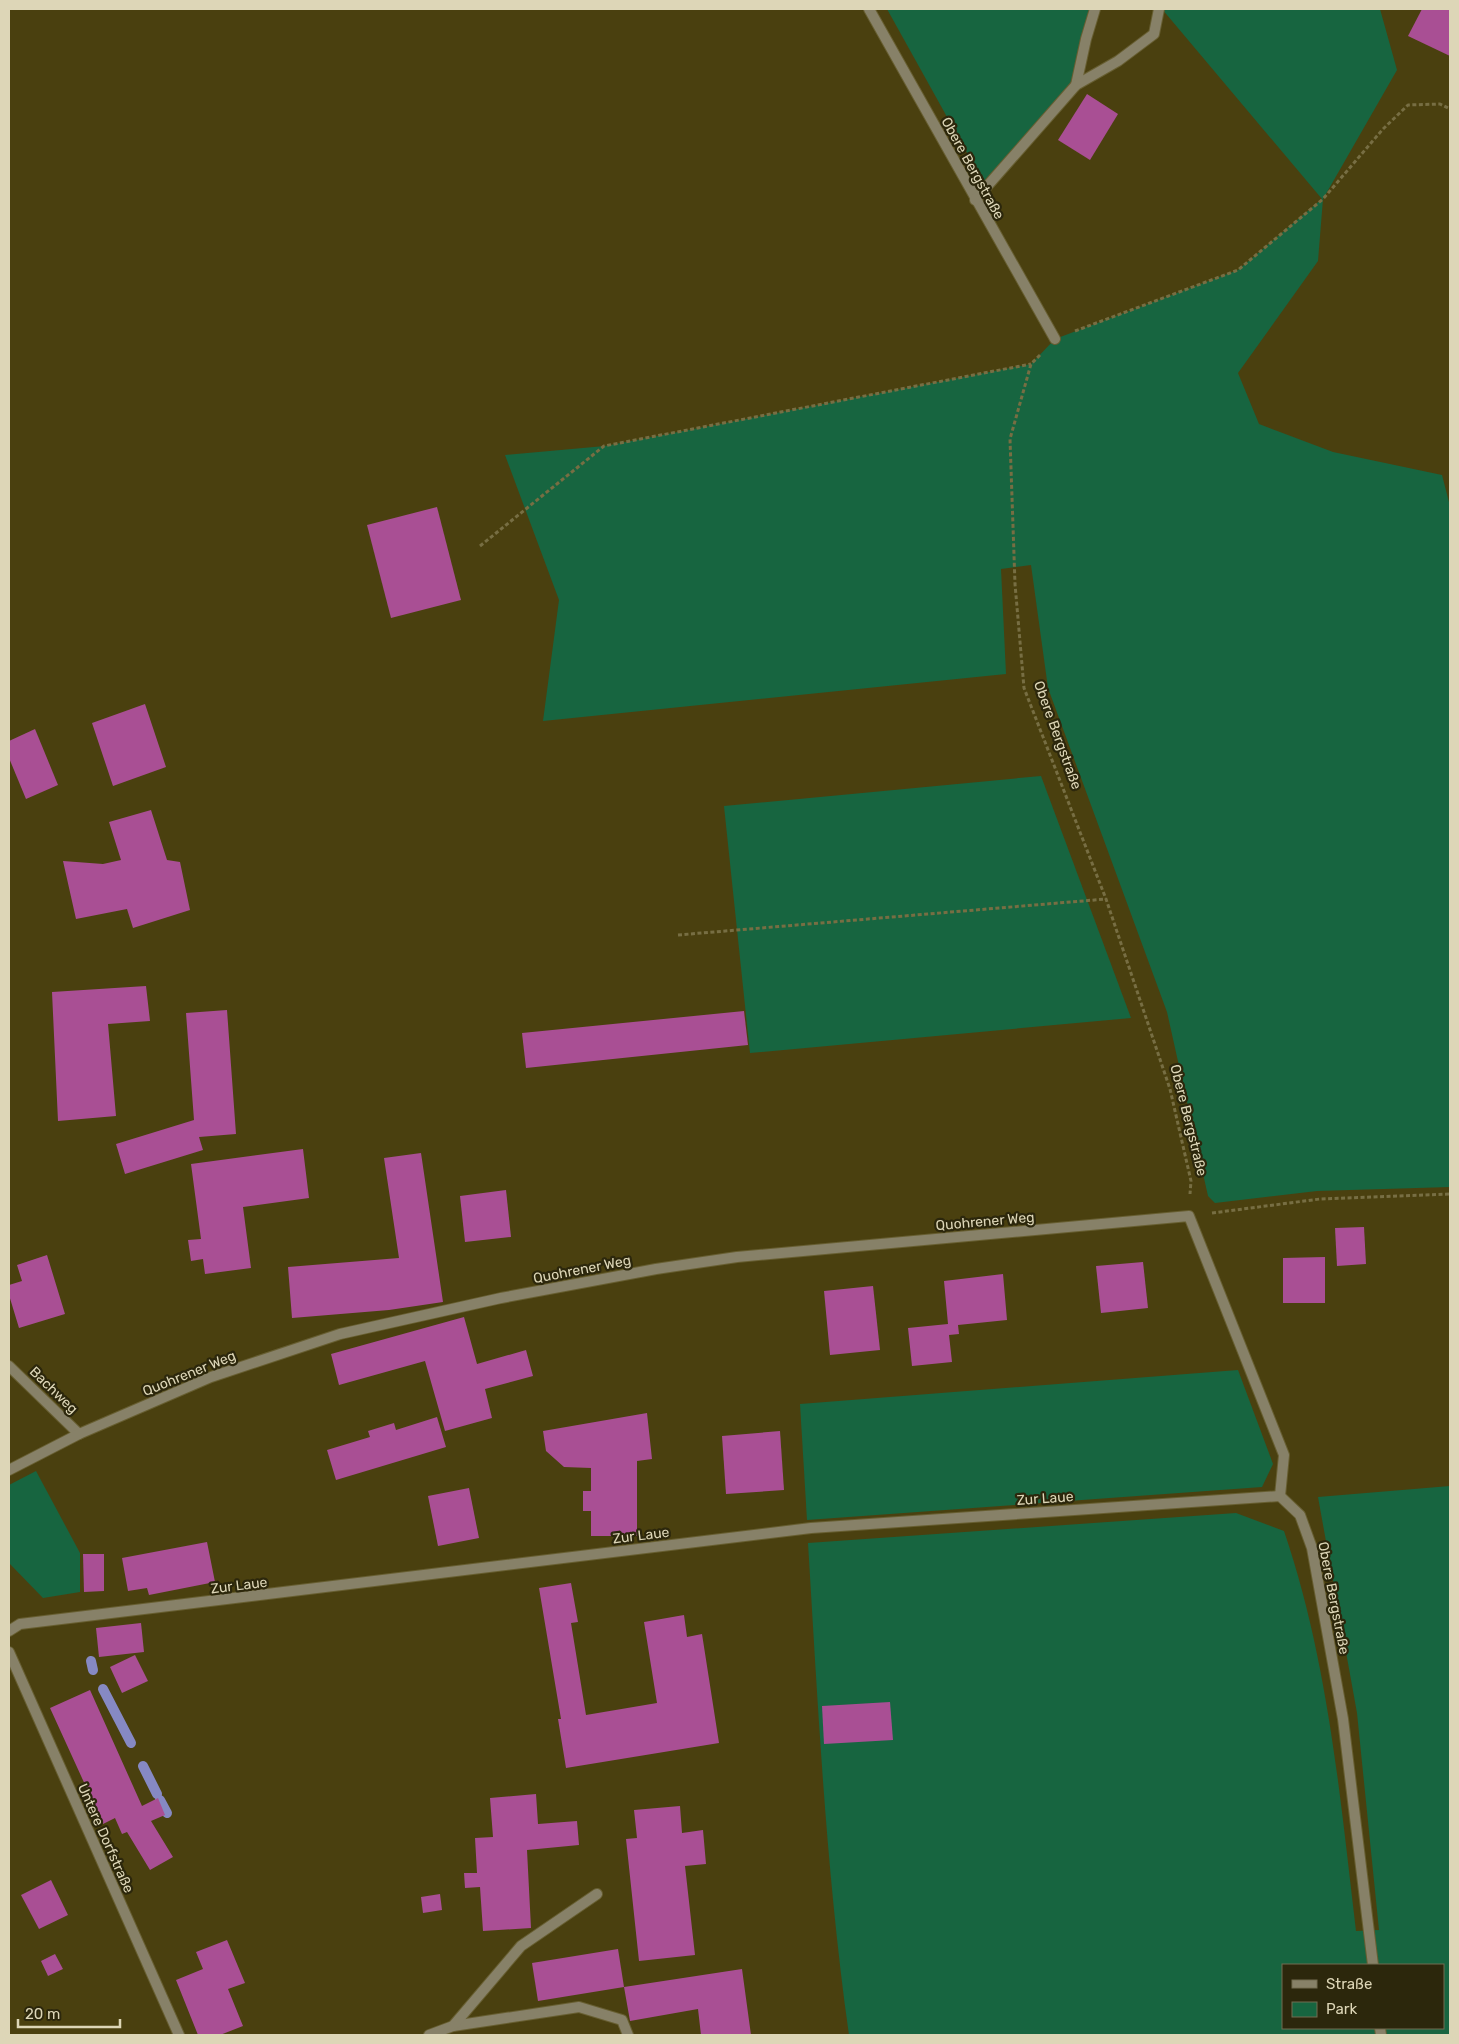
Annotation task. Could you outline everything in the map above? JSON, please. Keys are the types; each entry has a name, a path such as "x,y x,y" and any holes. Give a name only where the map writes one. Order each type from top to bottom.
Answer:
{"street":[{"name":"Obere Bergstraße","path":"869,9 1055,339"},
{"path":"1076,85 1095,9"},
{"path":"975,200 1076,85 1118,61 1154,34 1159,9"},
{"path":"1188,1216 1284,1455 1280,1496"},
{"name":"Quohrener Weg","path":"9,1470 79,1434 211,1376 340,1334 502,1298 656,1269 736,1257 1188,1216"},
{"name":"Bachweg","path":"9,1366 79,1434"},
{"name":"Obere Bergstraße","path":"1280,1496 1300,1515 1312,1548 1343,1719 1373,1964"},
{"name":"Zur Laue","path":"9,1631 20,1624 811,1528 1280,1496"},
{"name":"Untere Dorfstraße","path":"9,1652 179,2035"},
{"path":"453,2026 521,1946 597,1894"},
{"path":"429,2035 453,2026 579,2007 622,2020 628,2035"}],"path":[{"path":"1055,339 1238,270 1322,199 1383,129 1408,105 1440,104 1450,109"},
{"name":"Obere Bergstraße","path":"480,546 604,446 1031,364 1010,439 1015,584 1024,688 1106,899 1170,1089 1191,1181 1188,1216"},
{"path":"678,935 1106,899"},
{"path":"1188,1216 1320,1199 1450,1194"}],"green space":[{"path":"887,9 1095,9 1076,85 986,187"},
{"path":"1162,9 1380,9 1397,70 1323,199 1318,261 1238,373 1259,424 1333,452 1442,475 1450,506 1450,1187 1317,1191 1215,1203 1208,1196 1167,1012 1048,688 1031,565 1001,569 1006,674 543,721 559,600 505,455 605,446 1031,364 1055,339 1238,270 1322,199"},
{"path":"1041,776 1131,1018 750,1053 724,806"},
{"path":"1238,1370 1273,1464 1262,1487 807,1520 800,1404"},
{"path":"36,1471 80,1553 80,1592 43,1598 9,1563 9,1485"},
{"path":"1450,1486 1450,2035 849,2035 834,1912 819,1728 808,1543 1236,1513 1284,1531 1312,1629 1322,1679 1338,1779 1356,1931 1379,1930 1357,1713 1318,1497"}],"building":[{"path":"1422,9 1450,9 1450,56 1408,36"},
{"path":"1087,94 1118,114 1090,160 1058,140"},
{"path":"437,507 461,600 391,618 367,525"},
{"path":"145,704 166,767 113,786 92,723"},
{"path":"35,729 58,785 26,799 9,758 9,741"},
{"path":"151,810 167,860 180,862 190,910 133,928 127,909 76,919 63,861 103,864 121,860 109,822"},
{"path":"146,986 150,1021 108,1024 116,1116 58,1121 52,992"},
{"path":"227,1010 236,1134 199,1137 203,1150 125,1174 116,1144 194,1120 186,1013"},
{"path":"744,1011 748,1045 526,1068 522,1033"},
{"path":"303,1149 309,1198 243,1207 251,1268 205,1274 203,1259 191,1261 188,1240 201,1239 191,1164"},
{"path":"421,1153 443,1302 389,1310 292,1318 288,1267 399,1258 384,1158"},
{"path":"506,1190 511,1237 465,1242 460,1196"},
{"path":"1364,1227 1366,1264 1337,1266 1335,1228"},
{"path":"47,1255 65,1314 19,1328 9,1295 9,1285 22,1281 17,1265"},
{"path":"1325,1257 1325,1303 1283,1303 1283,1258"},
{"path":"1143,1262 1148,1308 1101,1313 1096,1266"},
{"path":"1003,1274 1007,1320 958,1325 959,1334 949,1335 952,1362 912,1366 908,1328 948,1324 944,1281"},
{"path":"873,1286 880,1350 830,1355 824,1291"},
{"path":"464,1317 477,1364 526,1350 533,1376 485,1389 492,1418 445,1431 425,1361 339,1385 331,1354"},
{"path":"647,1413 652,1459 637,1461 637,1536 591,1536 591,1511 583,1511 583,1491 591,1491 591,1468 564,1467 546,1451 543,1431"},
{"path":"437,1417 446,1447 336,1480 327,1450 370,1437 368,1431 394,1423 396,1430"},
{"path":"780,1431 784,1490 726,1494 722,1436"},
{"path":"469,1488 479,1538 438,1546 428,1496"},
{"path":"207,1542 215,1582 149,1595 147,1588 128,1591 122,1558"},
{"path":"83,1554 104,1554 104,1591 84,1592"},
{"path":"571,1583 578,1622 571,1623 586,1715 657,1703 644,1622 684,1615 687,1637 702,1634 719,1743 566,1768 558,1719 561,1719 539,1588"},
{"path":"141,1623 144,1652 99,1657 96,1628"},
{"path":"135,1655 148,1681 122,1693 110,1667"},
{"path":"90,1690 142,1806 158,1798 165,1815 151,1821 173,1857 150,1870 127,1832 122,1834 115,1818 103,1824 50,1708"},
{"path":"890,1702 893,1740 824,1744 822,1706"},
{"path":"536,1794 538,1824 577,1821 579,1845 527,1850 531,1928 483,1931 480,1887 465,1888 464,1873 477,1873 475,1838 493,1837 490,1798"},
{"path":"680,1806 682,1833 703,1830 706,1864 685,1866 695,1955 639,1961 626,1839 637,1838 634,1810"},
{"path":"51,1880 68,1915 39,1929 21,1895"},
{"path":"440,1894 442,1910 423,1913 421,1897"},
{"path":"227,1940 245,1983 228,1989 243,2026 220,2035 198,2035 176,1980 203,1969 196,1952"},
{"path":"618,1949 624,1987 538,2001 532,1963"},
{"path":"55,1954 63,1969 48,1976 41,1961"},
{"path":"742,1969 751,2035 701,2035 698,2009 630,2021 624,1987"}],"waterway":[{"path":"91,1661 93,1670"},
{"path":"103,1689 131,1743"},
{"path":"143,1766 157,1794"},
{"path":"160,1800 167,1813"}]}
